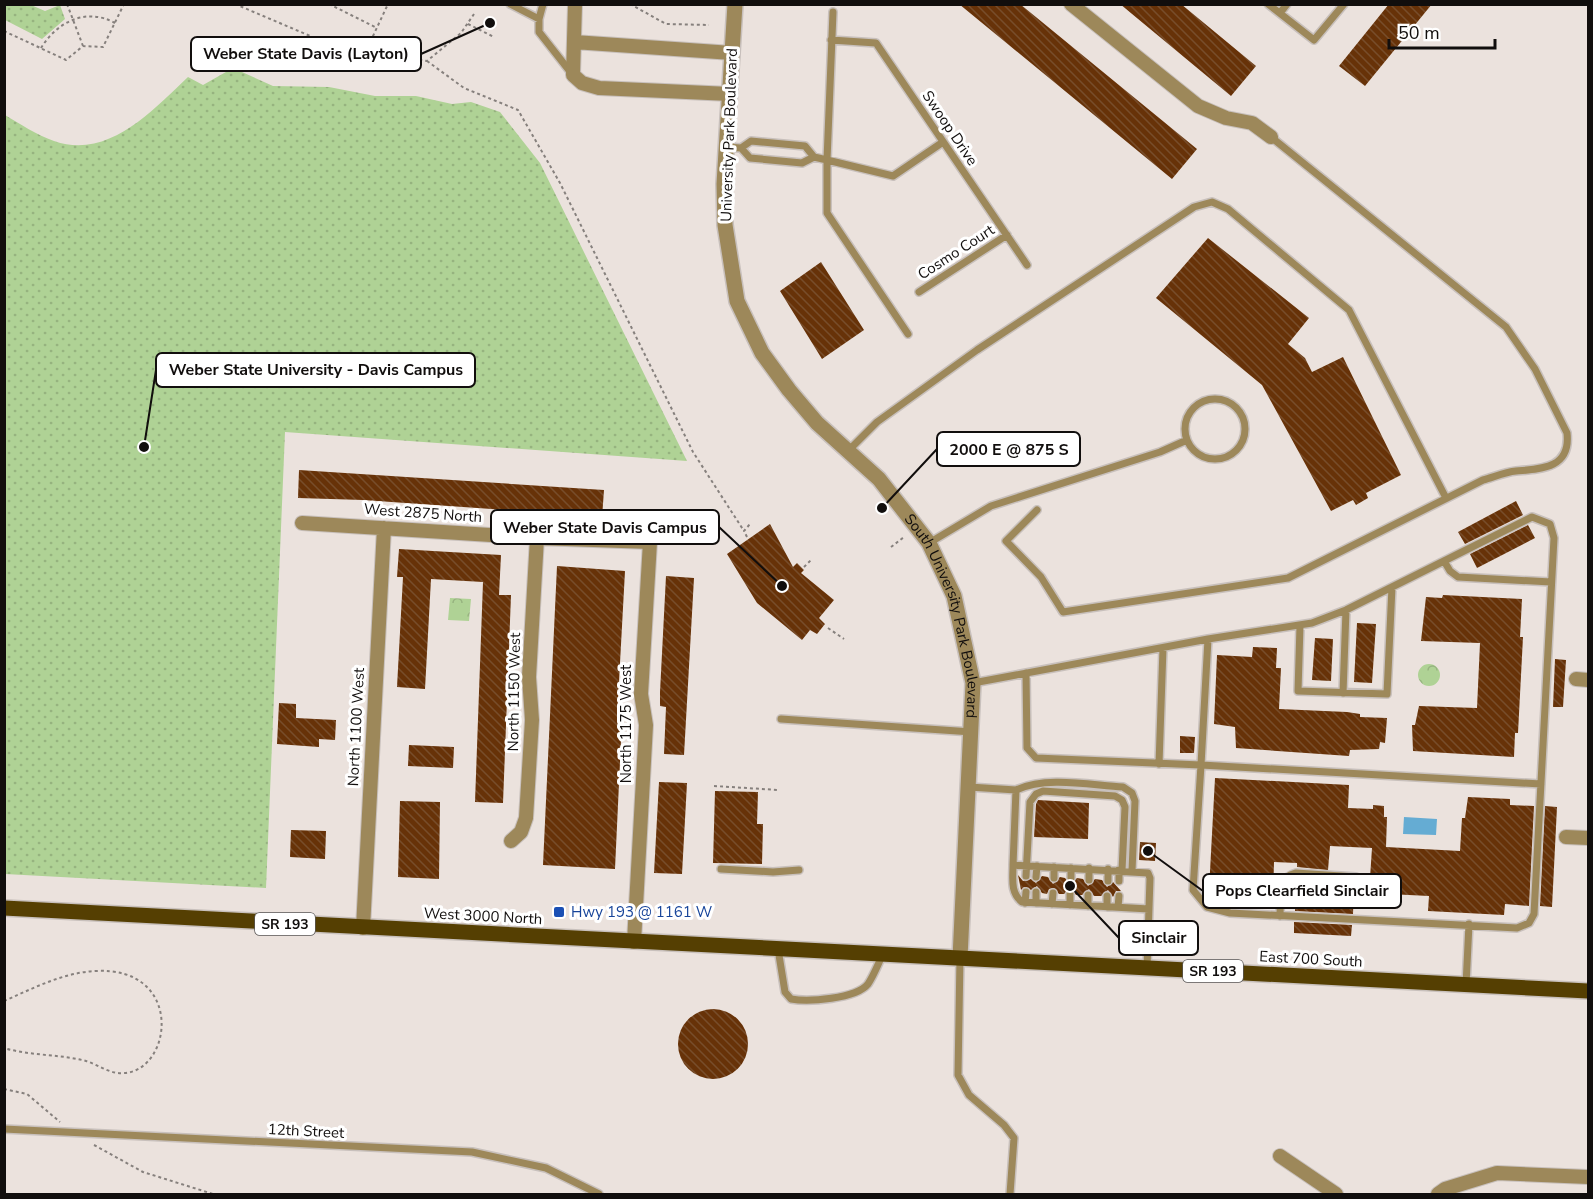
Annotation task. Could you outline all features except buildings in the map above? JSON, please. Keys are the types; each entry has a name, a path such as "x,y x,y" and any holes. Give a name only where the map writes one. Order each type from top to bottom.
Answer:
{"main road":[{"name":"West 3000 North","path":"4,908 960,958"},
{"name":"East 700 South","path":"960,958 1588,991"}],"street":[{"path":"575,4 573,75 582,83 599,88 730,94"},
{"name":"University Park Boulevard","path":"735,4 730,94 733,148 725,225 737,300"},
{"path":"1071,4 1198,106 1226,118 1252,123 1271,137"},
{"path":"574,42 732,53"},
{"name":"South University Park Boulevard","path":"737,300 762,353 789,390 817,423 879,479 929,543 954,596 973,683 960,958"},
{"name":"West 2875 North","path":"302,523 537,538 650,542"},
{"name":"North 1100 West","path":"363,928 384,528"},
{"name":"North 1150 West","path":"511,841 521,832 526,818 532,720 529,677 537,538"},
{"name":"North 1175 West","path":"634,942 646,725 641,694 650,542"},
{"path":"1566,837 1588,838"},
{"path":"1280,1156 1336,1194"},
{"path":"1438,1194 1445,1189 1497,1173 1588,1177"}],"lane":[{"path":"510,4 538,19"},
{"path":"543,4 538,19 539,32 573,75"},
{"path":"1268,4 1314,40 1344,4"},
{"path":"1280,13 1287,4"},
{"path":"833,12 827,213 908,334"},
{"name":"Swoop Drive","path":"831,40 876,43 1027,265"},
{"path":"1037,510 1006,541 1041,577 1063,612 1288,578 1484,480 1514,471 1547,467 1565,456 1569,445 1567,433 1535,369 1506,327 1271,137"},
{"path":"733,148 751,141 805,146 814,157 893,176 943,142"},
{"path":"733,148 750,158 802,164 814,157"},
{"path":"849,450 877,422 977,350 1194,207 1212,202 1228,209 1349,310 1446,498"},
{"name":"Cosmo Court","path":"919,292 1007,235"},
{"path":"1217,399 1233,405 1240,413 1245,433 1238,447 1230,454 1221,458 1201,455 1187,440 1185,426 1188,416 1197,405 1217,399"},
{"path":"929,543 991,506 1160,452 1187,440"},
{"path":"973,683 1208,639 1300,626 1346,610 1532,517 1550,524 1554,538 1534,914 1529,923 1517,928 1230,913 1207,907 1193,890 1208,639"},
{"path":"1444,561 1450,571 1458,576 1551,582"},
{"path":"1300,626 1298,691 1387,694 1392,587"},
{"path":"1343,693 1346,610"},
{"path":"1159,764 1163,648"},
{"path":"1026,673 1027,748 1036,758 1541,784"},
{"path":"781,719 972,732"},
{"path":"969,787 1016,790 1029,784 1048,783 1123,787 1132,793 1135,801 1132,871"},
{"path":"1016,790 1013,888 1015,897 1026,903 1149,909"},
{"path":"1026,876 1030,802 1036,794 1043,791 1114,796 1122,800 1125,807 1119,881"},
{"path":"1014,864 1148,873 1150,878 1147,968"},
{"path":"1036,866 1036,877"},
{"path":"1054,867 1054,878"},
{"path":"1071,868 1071,878"},
{"path":"1089,868 1089,880"},
{"path":"721,869 773,872 799,870"},
{"path":"1108,869 1108,881"},
{"path":"1280,916 1281,881 1286,875 1296,873 1356,877"},
{"path":"1026,892 1026,903"},
{"path":"1035,903 1036,892"},
{"path":"1052,904 1053,893"},
{"path":"1070,894 1070,905"},
{"path":"1088,895 1088,906"},
{"path":"1107,896 1107,907"},
{"path":"1118,908 1119,896"},
{"path":"1466,985 1469,924"},
{"path":"778,949 785,992 791,999 804,1002 847,995 867,986 883,954"},
{"path":"960,958 958,1075 969,1095 1004,1125 1014,1138 1010,1194"},
{"name":"12th Street","path":"4,1129 472,1152 546,1168 599,1194"}],"path":[{"path":"67,4 83,46"},
{"path":"4,31 66,60 83,46 103,47 123,4"},
{"path":"235,4 329,44 427,61 464,88 518,110 560,183 693,452 747,537"},
{"path":"329,4 377,28"},
{"path":"366,51 388,4"},
{"path":"630,4 666,24 709,25"},
{"path":"427,61 468,24 474,14"},
{"path":"41,48 55,30 73,20 99,17 115,23"},
{"path":"468,24 494,37"},
{"path":"744,531 750,524"},
{"path":"891,547 904,537"},
{"path":"804,567 812,559"},
{"path":"828,628 844,639"},
{"path":"714,786 778,790"},
{"path":"4,1001 54,979 97,970 128,974 143,981 155,994 160,1016 160,1034 153,1055 142,1068 126,1073 115,1073 84,1060 28,1054 4,1048"},
{"path":"4,1089 27,1094 73,1133 143,1172 213,1194"}],"green space":[{"path":"4,5 31,5 45,11 60,5 65,19 42,39 5,20"},
{"path":"233,68 273,86 329,87 375,96 416,96 452,104 471,102 500,112 540,163 687,461 285,432 266,888 5,874 5,115 35,133 54,141 74,145 93,144 128,129 188,77 203,85"},
{"path":"450,598 471,599 469,621 448,620"},
{"path":"1429,664 1437,667 1440,675 1437,683 1429,686 1421,683 1418,675 1421,667"}],"water":[{"path":"1404,817 1437,819 1436,835 1403,834"}],"place":[{"name":"Weber State Davis (Layton)","path":"490,23"},
{"name":"Weber State University - Davis Campus","path":"144,447"},
{"name":"2000 E @ 875 S","path":"882,508"},
{"name":"Weber State Davis Campus","path":"782,586"},
{"name":"Pops Clearfield Sinclair","path":"1148,851"},
{"name":"Sinclair","path":"1070,886"},
{"name":"Hwy 193 @ 1161 W","path":"559,912"}]}
